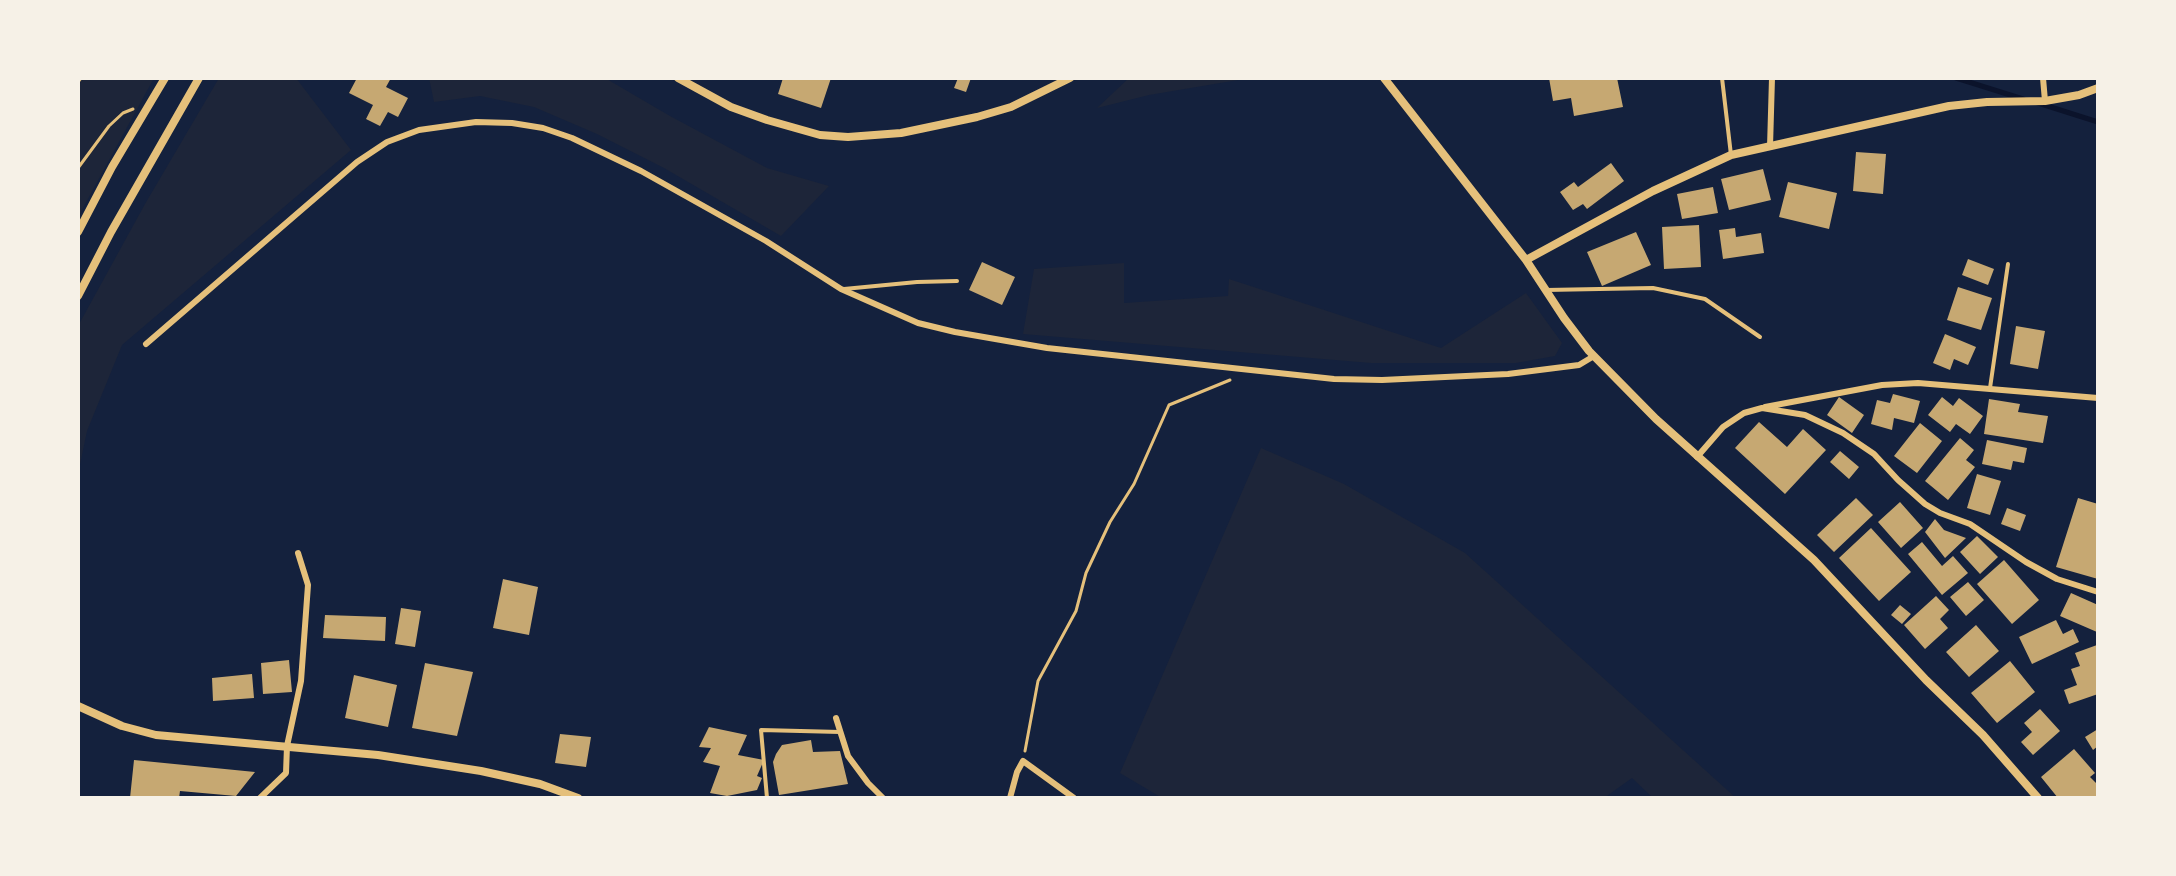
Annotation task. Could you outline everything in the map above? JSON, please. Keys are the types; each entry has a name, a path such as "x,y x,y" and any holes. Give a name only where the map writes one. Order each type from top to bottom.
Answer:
{"street":[{"path":"78,232 112,167 165,78"},
{"path":"78,297 117,221 199,78"},
{"path":"678,78 731,106 767,120 820,135 848,137 901,133 977,117 1011,107 1070,78"},
{"path":"1384,78 1526,260 1564,318 1594,356 1696,457 1814,560 1926,680 1983,735 2038,798"},
{"path":"1770,147 1772,78"},
{"path":"2043,78 2045,101"},
{"path":"1526,260 1653,191 1731,155 1949,106 1987,102 2045,101 2079,95 2098,88"},
{"path":"146,344 357,162 387,142 419,129 476,122 512,123 543,128 572,138 641,171 766,241 841,289 918,323 965,334 1047,348 1334,379 1382,380 1508,374 1560,369 1579,365 1594,356"},
{"path":"1696,457 1723,427 1744,413 1882,386 1918,383 2098,398"},
{"path":"1762,408 1805,415 1843,433 1874,454 1925,504 1940,513 1970,524 2026,562 2057,579 2098,592"},
{"path":"260,798 286,773 287,746 301,681 308,585 298,553"},
{"path":"78,701 122,726"},
{"path":"78,706 122,726 156,735 378,755 481,771 540,784 578,798"},
{"path":"836,718 848,756 868,783 883,798"},
{"path":"1010,798 1017,772 1023,761 1074,798"}],"lane":[{"path":"1722,78 1731,155"},
{"path":"1990,388 2008,264"},
{"path":"841,289 957,281"},
{"path":"1546,290 1653,288 1706,299 1760,337"},
{"path":"766,798 762,730 840,732"}],"path":[{"path":"78,82 81,78"},
{"path":"78,168 88,152 116,119 123,113 152,102"},
{"path":"1023,761 1038,681 1076,612 1086,573 1110,522 1134,484 1169,405 1234,378 1242,370"}],"shaded area":[{"path":"78,78 154,78 78,217"},
{"path":"219,78 296,78 351,150 122,345 87,431 78,474 78,326 145,204"},
{"path":"429,78 605,78 767,168 829,186 781,236 664,168 597,134 534,107 480,96 434,102"},
{"path":"1129,78 1250,78 1149,95 1097,108"},
{"path":"1124,263 1124,303 1228,296 1229,279 1441,348 1526,293 1562,343 1555,356 1516,363 1371,363 1023,334 1034,269"},
{"path":"1261,448 1344,484 1465,553 1736,798 1653,798 1632,778 1604,798 1162,798 1120,773"}],"building":[{"path":"357,78 391,78 386,87 408,98 398,117 388,112 380,126 366,119 373,105 349,93"},
{"path":"783,78 831,78 821,108 778,94"},
{"path":"958,78 971,78 966,92 954,88"},
{"path":"1549,78 1617,78 1623,107 1574,116 1571,98 1553,101"},
{"path":"1856,152 1886,154 1883,194 1853,191"},
{"path":"1611,163 1624,181 1587,209 1583,204 1573,210 1560,192 1574,182 1578,187"},
{"path":"1763,169 1771,200 1729,210 1721,179"},
{"path":"1788,182 1837,193 1829,229 1779,217"},
{"path":"1713,187 1718,213 1682,219 1677,194"},
{"path":"1699,225 1701,267 1664,269 1662,227"},
{"path":"1735,228 1736,237 1761,233 1764,253 1723,259 1719,230"},
{"path":"1636,232 1651,265 1602,286 1587,252"},
{"path":"1968,259 1994,269 1988,285 1962,275"},
{"path":"982,262 1015,277 1002,305 969,290"},
{"path":"1958,287 1992,298 1981,330 1947,320"},
{"path":"2016,326 2045,331 2038,369 2010,364"},
{"path":"1945,334 1976,347 1968,365 1954,359 1950,370 1933,363"},
{"path":"1893,394 1920,401 1914,423 1894,418 1892,430 1871,424 1877,400 1890,403"},
{"path":"1839,397 1864,415 1852,433 1827,415"},
{"path":"1942,397 1953,406 1959,398 1983,416 1970,434 1956,424 1950,432 1928,415"},
{"path":"1989,399 2020,404 2018,412 2048,416 2043,443 1984,434"},
{"path":"1759,422 1787,447 1803,429 1826,450 1785,494 1735,448"},
{"path":"1920,423 1942,441 1917,473 1894,456"},
{"path":"1960,438 1974,450 1966,460 1975,467 1948,500 1925,481"},
{"path":"1987,440 2027,448 2024,463 2013,461 2011,470 1982,464"},
{"path":"1840,451 1859,467 1849,479 1830,462"},
{"path":"1977,474 2001,481 1990,515 1967,508"},
{"path":"1856,498 1873,515 1834,552 1817,535"},
{"path":"2078,498 2098,504 2098,579 2056,567"},
{"path":"1900,502 1923,528 1901,548 1878,522"},
{"path":"2007,508 2026,515 2020,531 2001,524"},
{"path":"1935,519 1944,530 1966,538 1945,558 1925,532"},
{"path":"1871,528 1911,572 1879,601 1839,558"},
{"path":"1977,536 1998,557 1980,574 1960,552"},
{"path":"1922,542 1942,566 1953,556 1968,573 1942,595 1908,554"},
{"path":"2004,560 2039,600 2012,624 1977,584"},
{"path":"503,579 538,587 529,635 493,628"},
{"path":"1968,582 1984,600 1966,616 1950,597"},
{"path":"2071,593 2098,605 2097,632 2060,616"},
{"path":"1936,596 1949,610 1940,619 1948,628 1925,649 1904,625"},
{"path":"1900,605 1911,614 1902,624 1891,615"},
{"path":"401,608 421,611 415,647 395,644"},
{"path":"325,615 386,617 385,641 323,638"},
{"path":"2056,620 2063,634 2073,629 2079,642 2032,664 2019,637"},
{"path":"1976,625 1999,651 1969,677 1946,652"},
{"path":"2097,645 2098,694 2069,704 2064,690 2077,685 2071,669 2080,666 2075,653"},
{"path":"289,660 292,692 263,694 261,663"},
{"path":"2010,661 2035,692 1997,723 1971,693"},
{"path":"425,663 473,672 457,736 412,728"},
{"path":"252,674 254,698 213,701 212,678"},
{"path":"354,675 397,685 388,727 345,718"},
{"path":"2040,709 2060,731 2033,755 2021,742 2032,732 2024,723"},
{"path":"709,727 747,735 738,755 764,760 757,776 762,778 757,790 727,796 710,793 720,766 703,762 711,748 699,747"},
{"path":"2098,729 2098,746 2093,750 2085,737"},
{"path":"560,734 591,737 586,767 555,763"},
{"path":"811,740 813,752 840,751 848,784 779,795 773,762 776,754 782,745"},
{"path":"2074,749 2095,773 2090,777 2098,785 2098,798 2058,798 2041,777"},
{"path":"134,760 255,772 236,796 180,791 179,798 130,798"}],"waterway":[{"path":"1956,78 2023,99"},
{"path":"2038,103 2098,122"}]}
